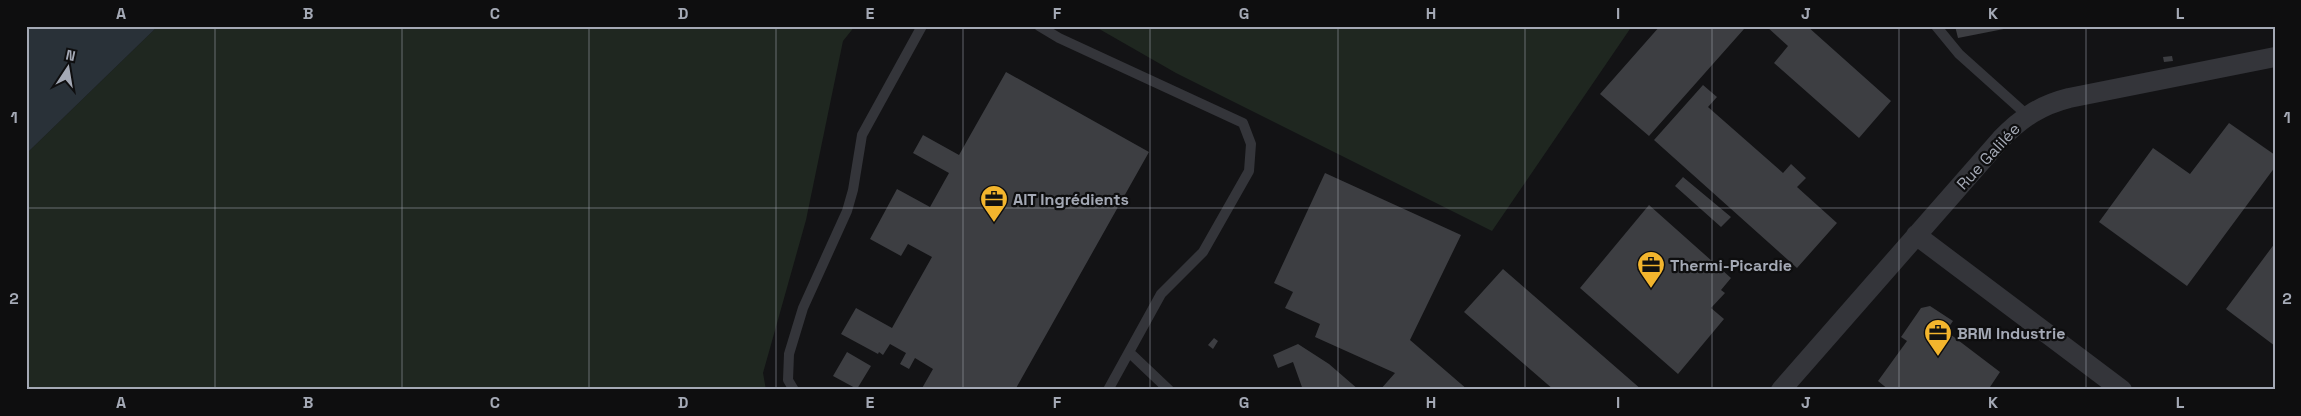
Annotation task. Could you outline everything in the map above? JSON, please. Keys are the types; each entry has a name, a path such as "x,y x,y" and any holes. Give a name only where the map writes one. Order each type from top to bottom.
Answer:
{"street":[{"name":"Rue Galilée","path":"1781,390 2006,134 2028,115 2044,105 2069,98 2275,57"},
{"path":"1916,235 2122,390"}],"lane":[{"path":"794,390 788,380 789,354 803,308 847,211 853,190 862,135 922,26"},
{"path":"1039,26 1059,38 1242,123 1251,144 1249,171 1203,252 1161,294 1130,354 1108,390"},
{"path":"1936,26 1959,54 2028,115"},
{"path":"1130,354 1170,390"}],"shaded area":[{"path":"26,26 158,26 26,154"},
{"path":"158,26 855,26 843,41 806,220 763,373 766,390 26,390 26,154"},
{"path":"1094,26 1632,26 1492,231 1176,73"}],"building":[{"path":"1660,26 1741,26 1744,29 1649,136 1600,94"},
{"path":"1766,26 1807,26 1891,101 1859,138 1774,63 1788,46"},
{"path":"1955,26 2013,26 2014,27 1958,38"},
{"path":"2172,56 2173,61 2164,62 2163,57"},
{"name":"AIT Ingrédients","path":"1006,72 1149,152 1015,390 921,390 933,369 915,358 909,369 900,364 906,353 890,344 883,355 879,352 878,354 841,334 856,308 892,328 932,257 908,244 901,256 870,239 897,189 930,207 949,173 913,153 923,135 959,155"},
{"path":"1703,85 1717,97 1708,107 1783,173 1791,164 1806,178 1797,187 1837,223 1797,268 1654,140"},
{"path":"2229,123 2275,155 2275,167 2187,286 2099,222 2153,148 2190,174"},
{"path":"1325,173 1461,235 1410,340 1468,390 1380,390 1395,373 1315,337 1320,324 1285,308 1293,292 1274,283"},
{"path":"1683,177 1731,217 1721,227 1675,186"},
{"name":"Thermi-Picardie","path":"1649,205 1731,278 1721,290 1725,293 1711,308 1724,319 1678,374 1580,288"},
{"path":"2275,243 2275,346 2226,309"},
{"path":"1503,269 1642,390 1554,390 1464,312"},
{"name":"BRM Industrie","path":"1930,306 1953,321 1946,331 2000,372 1988,390 1889,390 1878,381 1907,341 1901,337 1921,308"},
{"path":"1214,338 1218,341 1213,349 1208,345"},
{"path":"1298,344 1329,364 1359,390 1303,390 1293,362 1278,368 1273,355"},
{"path":"847,352 871,366 857,389 833,376"}],"place":[{"name":"AIT Ingrédients","path":"994,223"},
{"name":"Thermi-Picardie","path":"1651,289"},
{"name":"BRM Industrie","path":"1938,357"}]}
